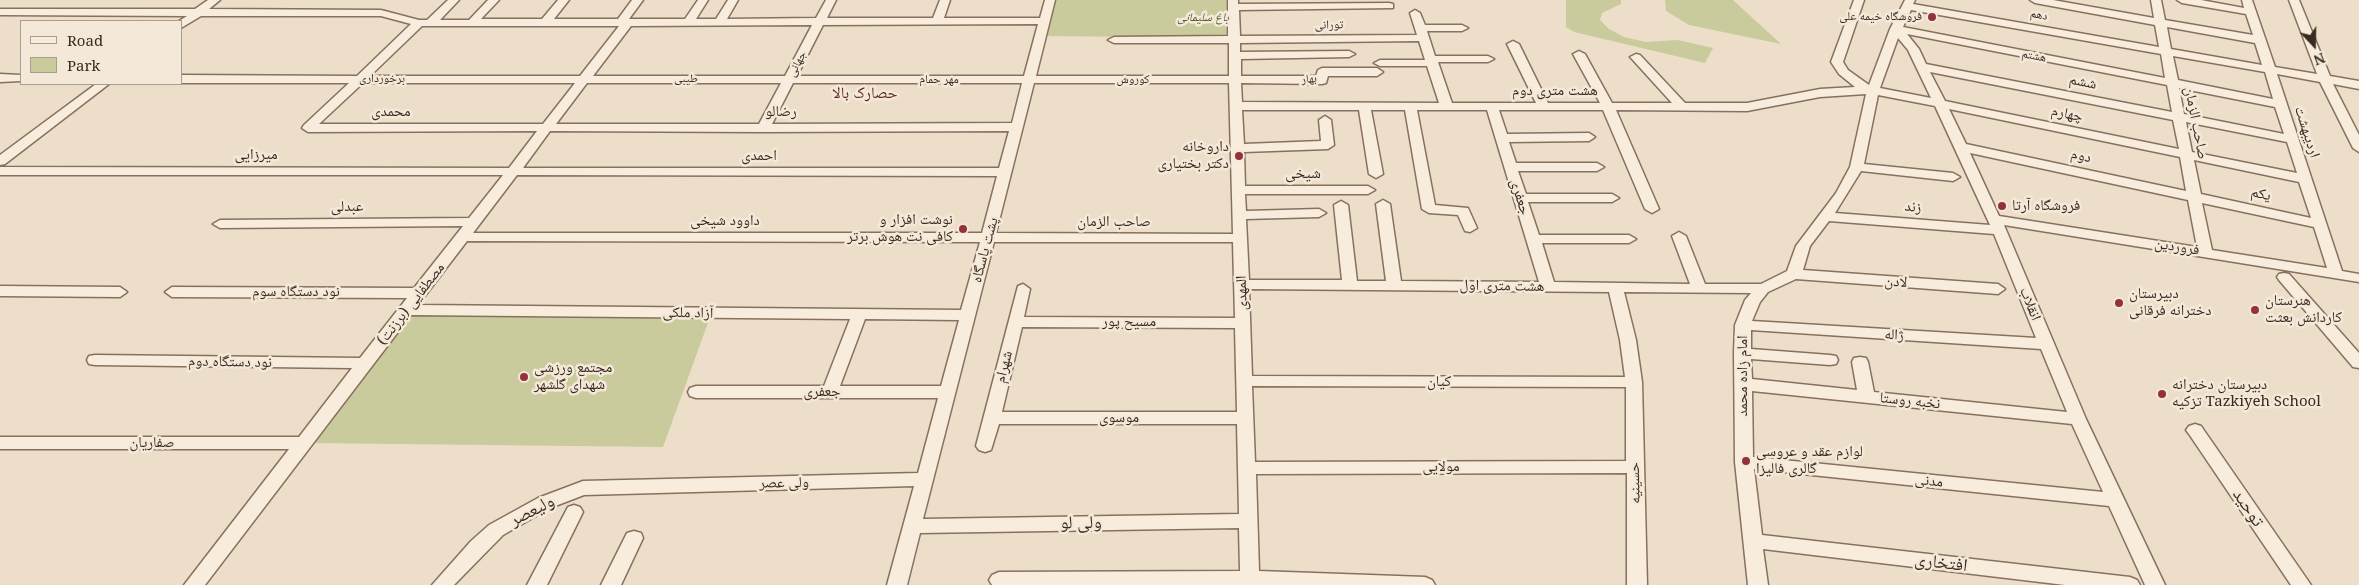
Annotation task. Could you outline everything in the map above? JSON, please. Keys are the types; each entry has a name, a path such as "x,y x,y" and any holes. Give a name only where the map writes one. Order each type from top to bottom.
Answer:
{"street":[{"path":"182,24 215,0"},
{"path":"360,79 454,0"},
{"path":"472,23 494,0"},
{"path":"545,22 564,0"},
{"name":"مصطفایی (برزنت)","path":"194,585 513,172 583,79 638,0"},
{"path":"688,22 703,0"},
{"path":"719,22 733,0"},
{"name":"جهانی","path":"763,128 831,0"},
{"path":"937,21 946,0"},
{"path":"0,12 380,12 425,23 1045,21 1050,0"},
{"path":"1859,0 1837,62 1843,72 1852,80 1873,90"},
{"path":"2035,0 2260,40"},
{"name":"صاحب الزمان","path":"2156,0 2205,252"},
{"path":"2182,0 2249,6"},
{"path":"2294,0 2325,79 2359,148"},
{"path":"1233,3 1389,6"},
{"name":"المهدی","path":"1233,3 1250,581"},
{"path":"1763,289 1794,274 1803,246 1842,194 1857,167 1873,90 1896,30 1909,3"},
{"name":"دهم","path":"1909,3 2166,52 2359,85"},
{"name":"اردیبهشت","path":"2249,6 2336,274"},
{"path":"1415,13 1447,106"},
{"name":"پشت پاسگاه","path":"898,585 1045,21"},
{"name":"تورانی","path":"1114,40 1234,40 1421,33 1462,28"},
{"name":"انقلاب","path":"1896,30 1913,49 1997,224 2078,418 2155,585"},
{"name":"هشتم","path":"1896,30 2281,104"},
{"path":"1513,44 1544,107"},
{"path":"1466,45 1470,59"},
{"path":"1235,56 1349,54"},
{"path":"1579,54 1608,107 1652,210"},
{"path":"1636,58 1682,107"},
{"path":"1431,61 1488,59"},
{"name":"بهار","path":"1236,80 1322,80 1322,72 1431,61"},
{"name":"ششم","path":"1922,67 2292,139"},
{"path":"0,78 20,78"},
{"name":"برخورداری","path":"182,79 583,79"},
{"name":"محمدی","path":"360,79 308,128 545,129"},
{"name":"طیبی","path":"583,79 788,80"},
{"name":"مهر حمام","path":"788,80 1030,80"},
{"name":"کوروش","path":"1030,80 1236,80"},
{"path":"0,161 102,85"},
{"name":"چهارم","path":"1873,90 2305,179"},
{"name":"هشت متری دوم","path":"1236,106 1747,107 1820,93 1873,90"},
{"path":"1364,106 1376,174"},
{"path":"1410,106 1429,209 1463,210 1470,228"},
{"name":"جعفری","path":"1492,107 1548,287"},
{"path":"1238,148 1328,145 1325,120"},
{"name":"رضالو","path":"545,129 1017,127"},
{"path":"1502,138 1589,137"},
{"name":"دوم","path":"1961,147 2194,197"},
{"path":"1511,167 1597,166"},
{"path":"1857,167 1953,177"},
{"name":"میرزایی","path":"0,170 513,172"},
{"name":"احمدی","path":"513,172 1005,172"},
{"name":"شیخی","path":"1239,190 1368,190"},
{"name":"یکم","path":"2194,197 2320,224"},
{"path":"1520,198 1612,198"},
{"path":"1383,204 1394,285"},
{"path":"1341,205 1350,285"},
{"path":"1240,215 1318,213"},
{"name":"زند","path":"1824,216 1997,224"},
{"name":"عبدلی","path":"220,224 474,222"},
{"name":"فروردین","path":"1997,224 2205,252 2359,278"},
{"name":"داوود شیخی","path":"463,236 988,239"},
{"path":"1679,236 1699,288"},
{"name":"صاحب الزمان","path":"988,239 1240,238"},
{"path":"1533,239 1629,239"},
{"name":"لادن","path":"1794,274 1998,289"},
{"path":"2284,277 2359,363"},
{"name":"هشت متری اول","path":"1242,284 1763,289"},
{"name":"حسینیه","path":"1616,288 1628,340 1634,382 1637,585"},
{"name":"شهرام","path":"986,446 1023,289"},
{"name":"امام زاده محمد","path":"1758,585 1744,462 1742,353 1743,325 1753,300 1763,289"},
{"path":"0,291 120,292"},
{"name":"نود دستگاه سوم","path":"172,292 420,292"},
{"name":"آزاد ملکی","path":"407,310 968,315"},
{"path":"830,392 859,314"},
{"name":"مسیح پور","path":"1015,322 1243,323"},
{"name":"ژاله","path":"1743,325 2046,344"},
{"path":"1742,353 1830,360"},
{"name":"نود دستگاه دوم","path":"95,360 365,363"},
{"path":"1860,362 1867,397"},
{"name":"کیان","path":"1244,381 1634,382"},
{"name":"نخبه روستا","path":"1742,384 2078,418"},
{"name":"جعفری","path":"696,392 948,392"},
{"name":"موسوی","path":"992,418 1245,418"},
{"name":"توحید","path":"2195,430 2300,585"},
{"name":"صفاریان","path":"0,443 303,443"},
{"name":"مدنی","path":"1744,462 2115,500"},
{"name":"مولایی","path":"1247,468 1635,467"},
{"name":"ولی عصر","path":"643,486 925,479"},
{"name":"ولیعصر","path":"442,585 478,546 496,530 544,504 583,488 643,486"},
{"path":"537,585 574,512"},
{"name":"ولی لو","path":"913,526 1248,521"},
{"path":"611,585 634,538"},
{"name":"افتخاری","path":"1753,541 2130,585"},
{"path":"999,580 1250,581 1424,585"}],"green space":[{"name":"باغ سلیمانی","path":"1055,0 1226,0 1226,38 1047,36"},
{"path":"1566,0 1621,0 1621,4 1602,13 1600,20 1609,29 1624,37 1646,42 1678,40 1713,48 1705,63 1574,32 1566,27"},
{"path":"1665,0 1733,0 1781,44 1689,25 1666,11"},
{"name":"مجتمع ورزشی شهدای گلشهر","path":"713,309 663,447 309,443 409,312"}],"place":[{"name":"فروشگاه خیمه علی","path":"1932,17"},
{"name":"داروخانه دکتر بختیاری","path":"1239,156"},
{"name":"فروشگاه آرتا","path":"2002,206"},
{"name":"نوشت افزار و کافی نت هوش برتر","path":"963,229"},
{"name":"دبیرستان دخترانه فرقانی","path":"2119,303"},
{"name":"هنرستان کاردانش بعثت","path":"2255,310"},
{"name":"مجتمع ورزشی شهدای گلشهر","path":"524,377"},
{"name":"دبیرستان دخترانه تزكيه Tazkiyeh School","path":"2162,394"},
{"name":"لوازم عقد و عروسی گالری فالیزا","path":"1746,461"}],"district":[{"name":"حصارک بالا","path":"865,93"}]}
